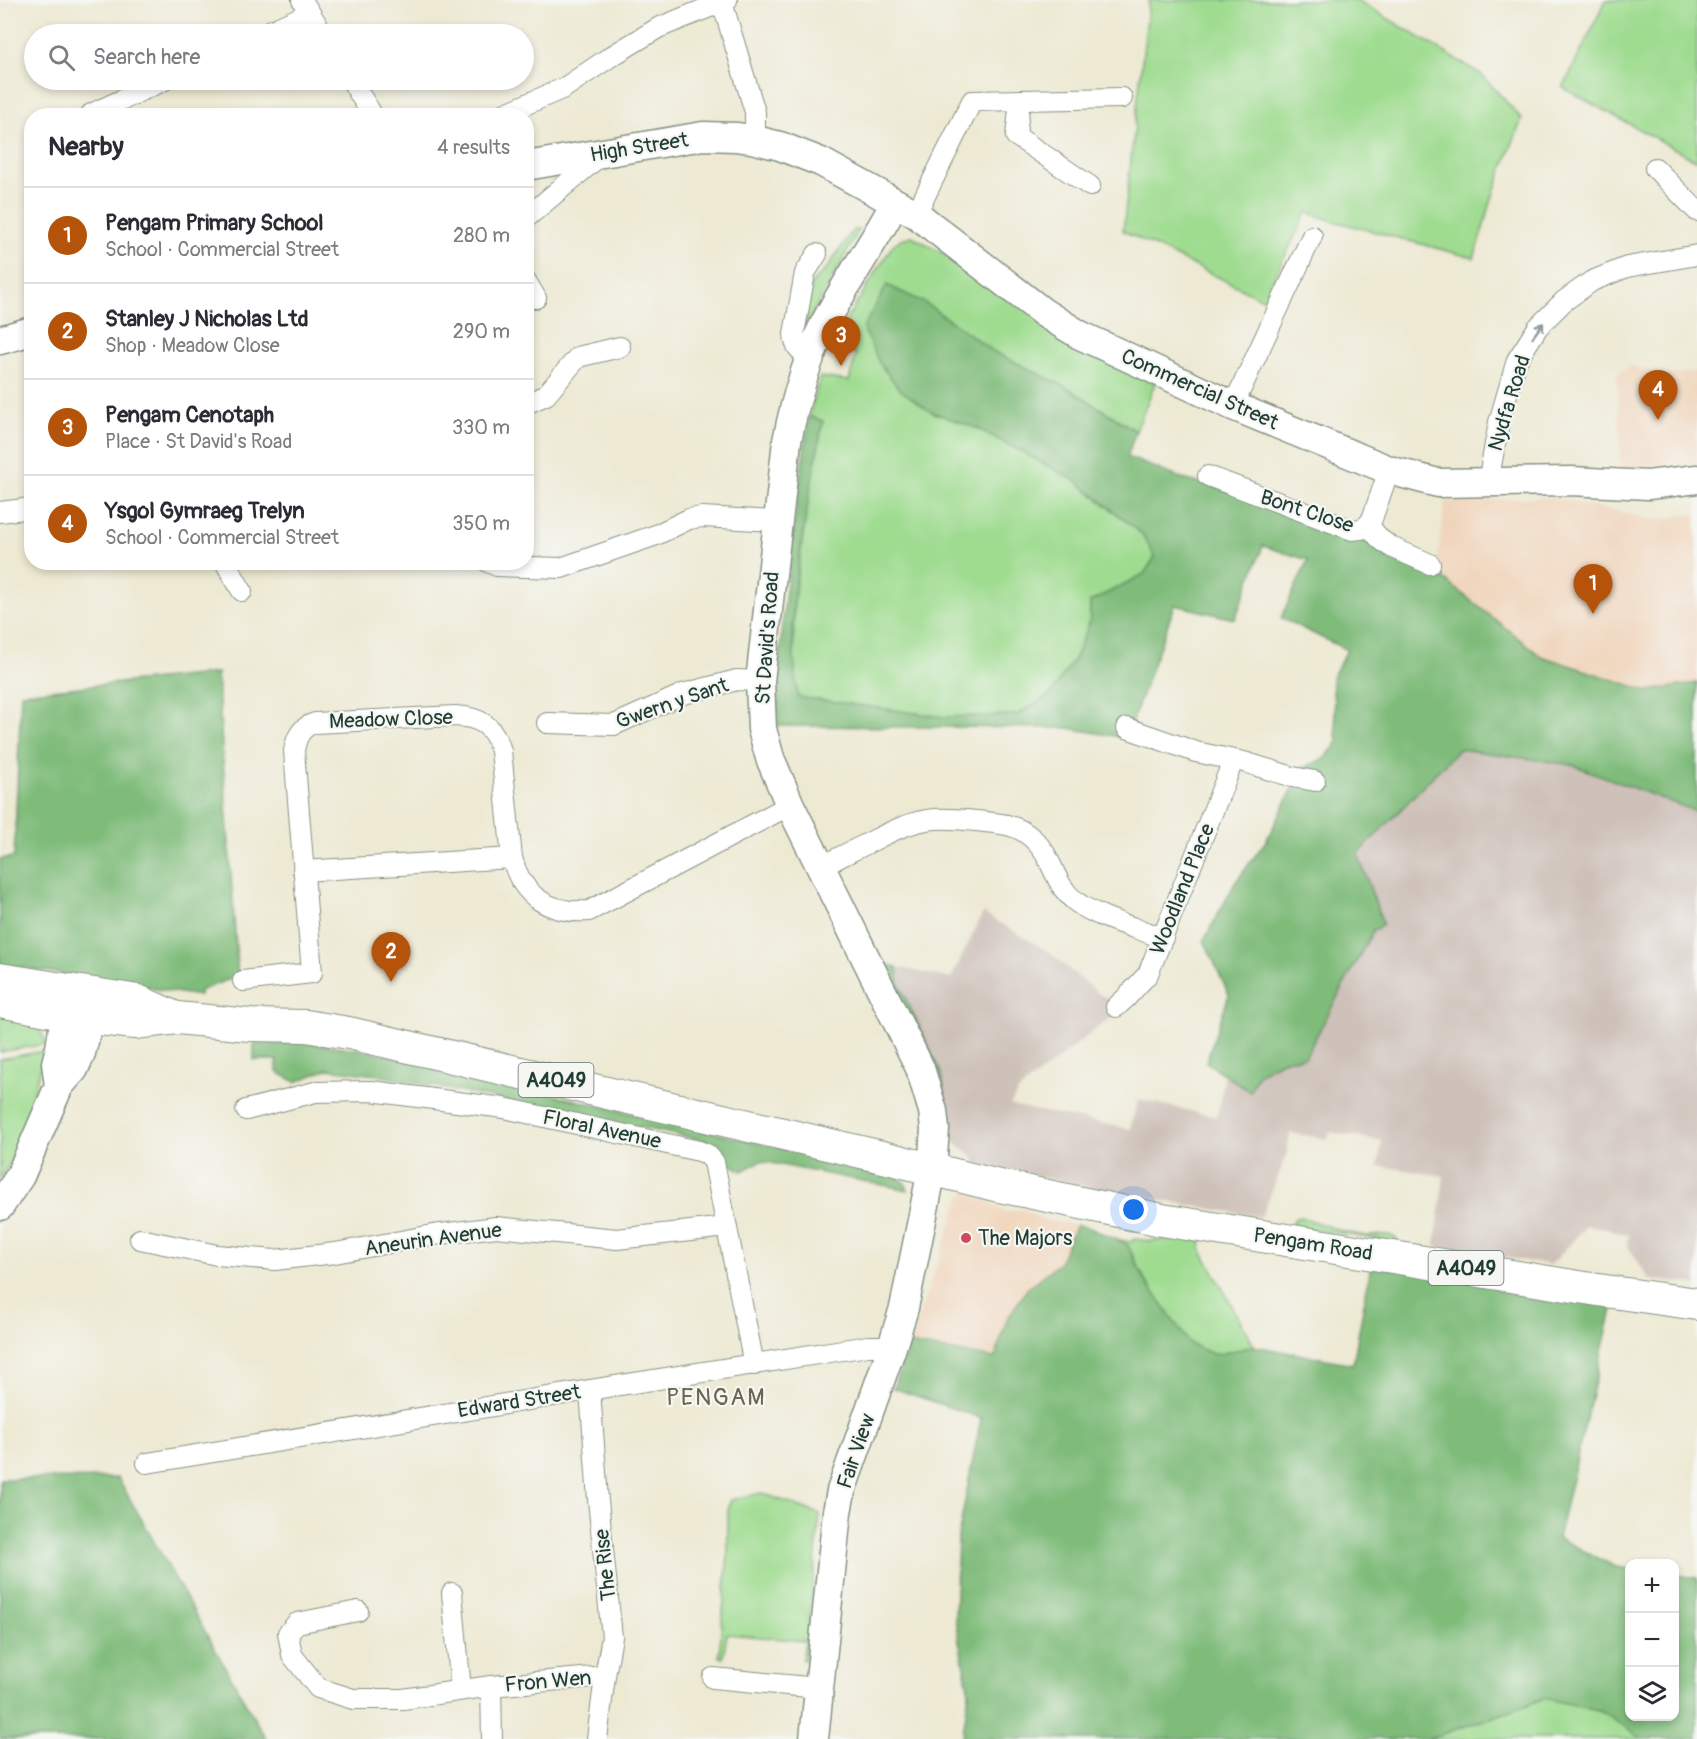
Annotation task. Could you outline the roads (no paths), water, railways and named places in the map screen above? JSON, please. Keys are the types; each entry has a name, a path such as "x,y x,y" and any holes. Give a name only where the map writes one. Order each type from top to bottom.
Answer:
{"main road":[{"name":"High Street","path":"534,165 703,136 736,136 752,139"},
{"name":"Commercial Street","path":"752,139 780,146 821,162 905,208 1044,313 1080,335 1233,406 1389,470 1438,483 1572,481 1648,485 1697,479"},
{"name":"St David's Road","path":"905,208 825,322 810,356 795,404 787,441 760,681 762,729 770,759 790,805 920,1068 933,1111 932,1169"},
{"path":"0,340 24,333"},
{"name":"A4049","path":"0,980 80,1004"},
{"name":"A4049","path":"0,1001 80,1004 138,1001 177,1018 250,1025 306,1026 349,1033 932,1169"},
{"path":"0,1206 20,1176 59,1086 74,1069 81,1053 80,1004"},
{"name":"Pengam Road","path":"932,1169 995,1185 1162,1220 1697,1304"},
{"name":"Fair View","path":"814,1739 841,1491 904,1308 932,1169"}],"street":[{"path":"518,108 564,88 658,28 725,1 755,112 752,139"},
{"path":"278,24 306,6 317,24"},
{"path":"103,108 143,90"},
{"path":"357,90 368,108"},
{"path":"905,208 972,101 1122,98"},
{"path":"1020,100 1016,136 1090,186"},
{"path":"534,211 604,153"},
{"path":"1655,168 1697,211"},
{"path":"1233,406 1312,236"},
{"path":"810,356 798,349 794,334 805,273 817,254"},
{"name":"Nydfa Road","path":"1488,483 1499,422 1517,360 1538,327 1564,301 1592,281 1627,267 1697,255"},
{"path":"534,400 546,395 578,357 620,347"},
{"path":"1368,525 1389,470"},
{"name":"Bont Close","path":"1208,476 1352,530 1368,525 1380,539 1391,547 1430,564"},
{"path":"0,512 24,509"},
{"path":"534,567 561,568 656,535 689,519 702,517 777,521"},
{"path":"230,570 242,591"},
{"name":"Gwern y Sant","path":"548,723 614,725 683,694 737,680 760,681"},
{"name":"Meadow Close","path":"243,981 312,973 294,751 298,735 308,725 455,716 476,719 485,724 495,736 501,752 514,869 530,894 537,900 562,910 589,911 790,805"},
{"path":"1127,728 1196,752 1315,781"},
{"name":"Woodland Place","path":"1116,1007 1148,974 1233,761"},
{"path":"822,867 898,828 917,822 954,818 1001,823 1017,827 1040,845 1047,855 1060,886 1074,900 1089,910 1163,938"},
{"path":"303,871 512,858"},
{"name":"Floral Avenue","path":"246,1110 315,1092 371,1091 504,1108 707,1154 714,1162 753,1365"},
{"name":"Aneurin Avenue","path":"140,1239 217,1254 275,1260 335,1253 433,1235 496,1227 617,1239 727,1227"},
{"name":"Edward Street","path":"147,1463 868,1346 880,1346 891,1350"},
{"name":"The Rise","path":"590,1390 612,1637 597,1739"},
{"path":"452,1593 461,1690"},
{"name":"Fron Wen","path":"358,1611 297,1623 288,1633 292,1655 318,1688 353,1699 403,1699 491,1686 605,1676"},
{"path":"713,1678 819,1688"},
{"name":"Fron Wen","path":"491,1686 492,1739"}],"place":[{"name":"Pengam Cenotaph","path":"841,366"},
{"name":"Ysgol Gymraeg Trelyn","path":"1658,420"},
{"name":"Pengam Primary School","path":"1593,614"},
{"name":"Stanley J Nicholas Ltd","path":"391,982"},
{"name":"The Majors","path":"966,1238"}],"district":[{"name":"PENGAM","path":"716,1397"}]}
